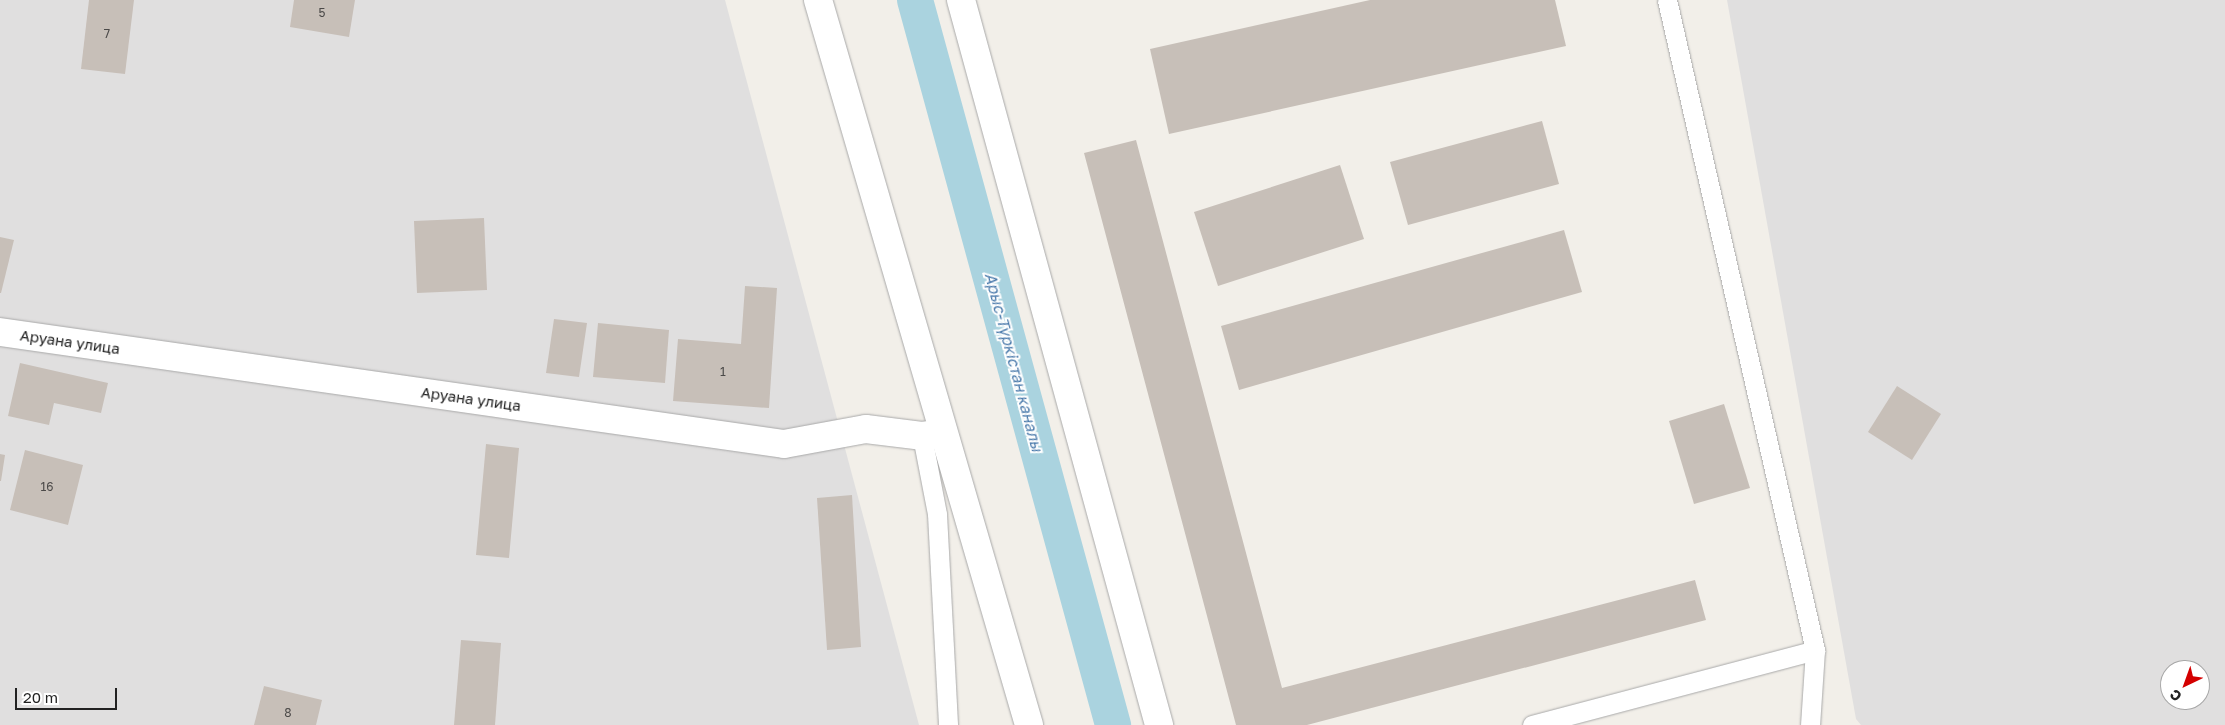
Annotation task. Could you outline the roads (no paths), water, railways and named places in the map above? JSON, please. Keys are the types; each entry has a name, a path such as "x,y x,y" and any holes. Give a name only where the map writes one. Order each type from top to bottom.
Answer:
{"street":[{"path":"818,0 932,434 1029,725"},
{"path":"961,0 1159,725"},
{"name":"Аруана улица","path":"0,332 784,444 866,429 932,434"}],"lane":[{"path":"1667,0 1816,650 1810,725"},
{"path":"932,434 946,646 944,722"},
{"path":"1532,725 1816,650"}],"waterway":[{"name":"Арыс-Түркістан каналы","path":"915,0 1113,725"}]}
